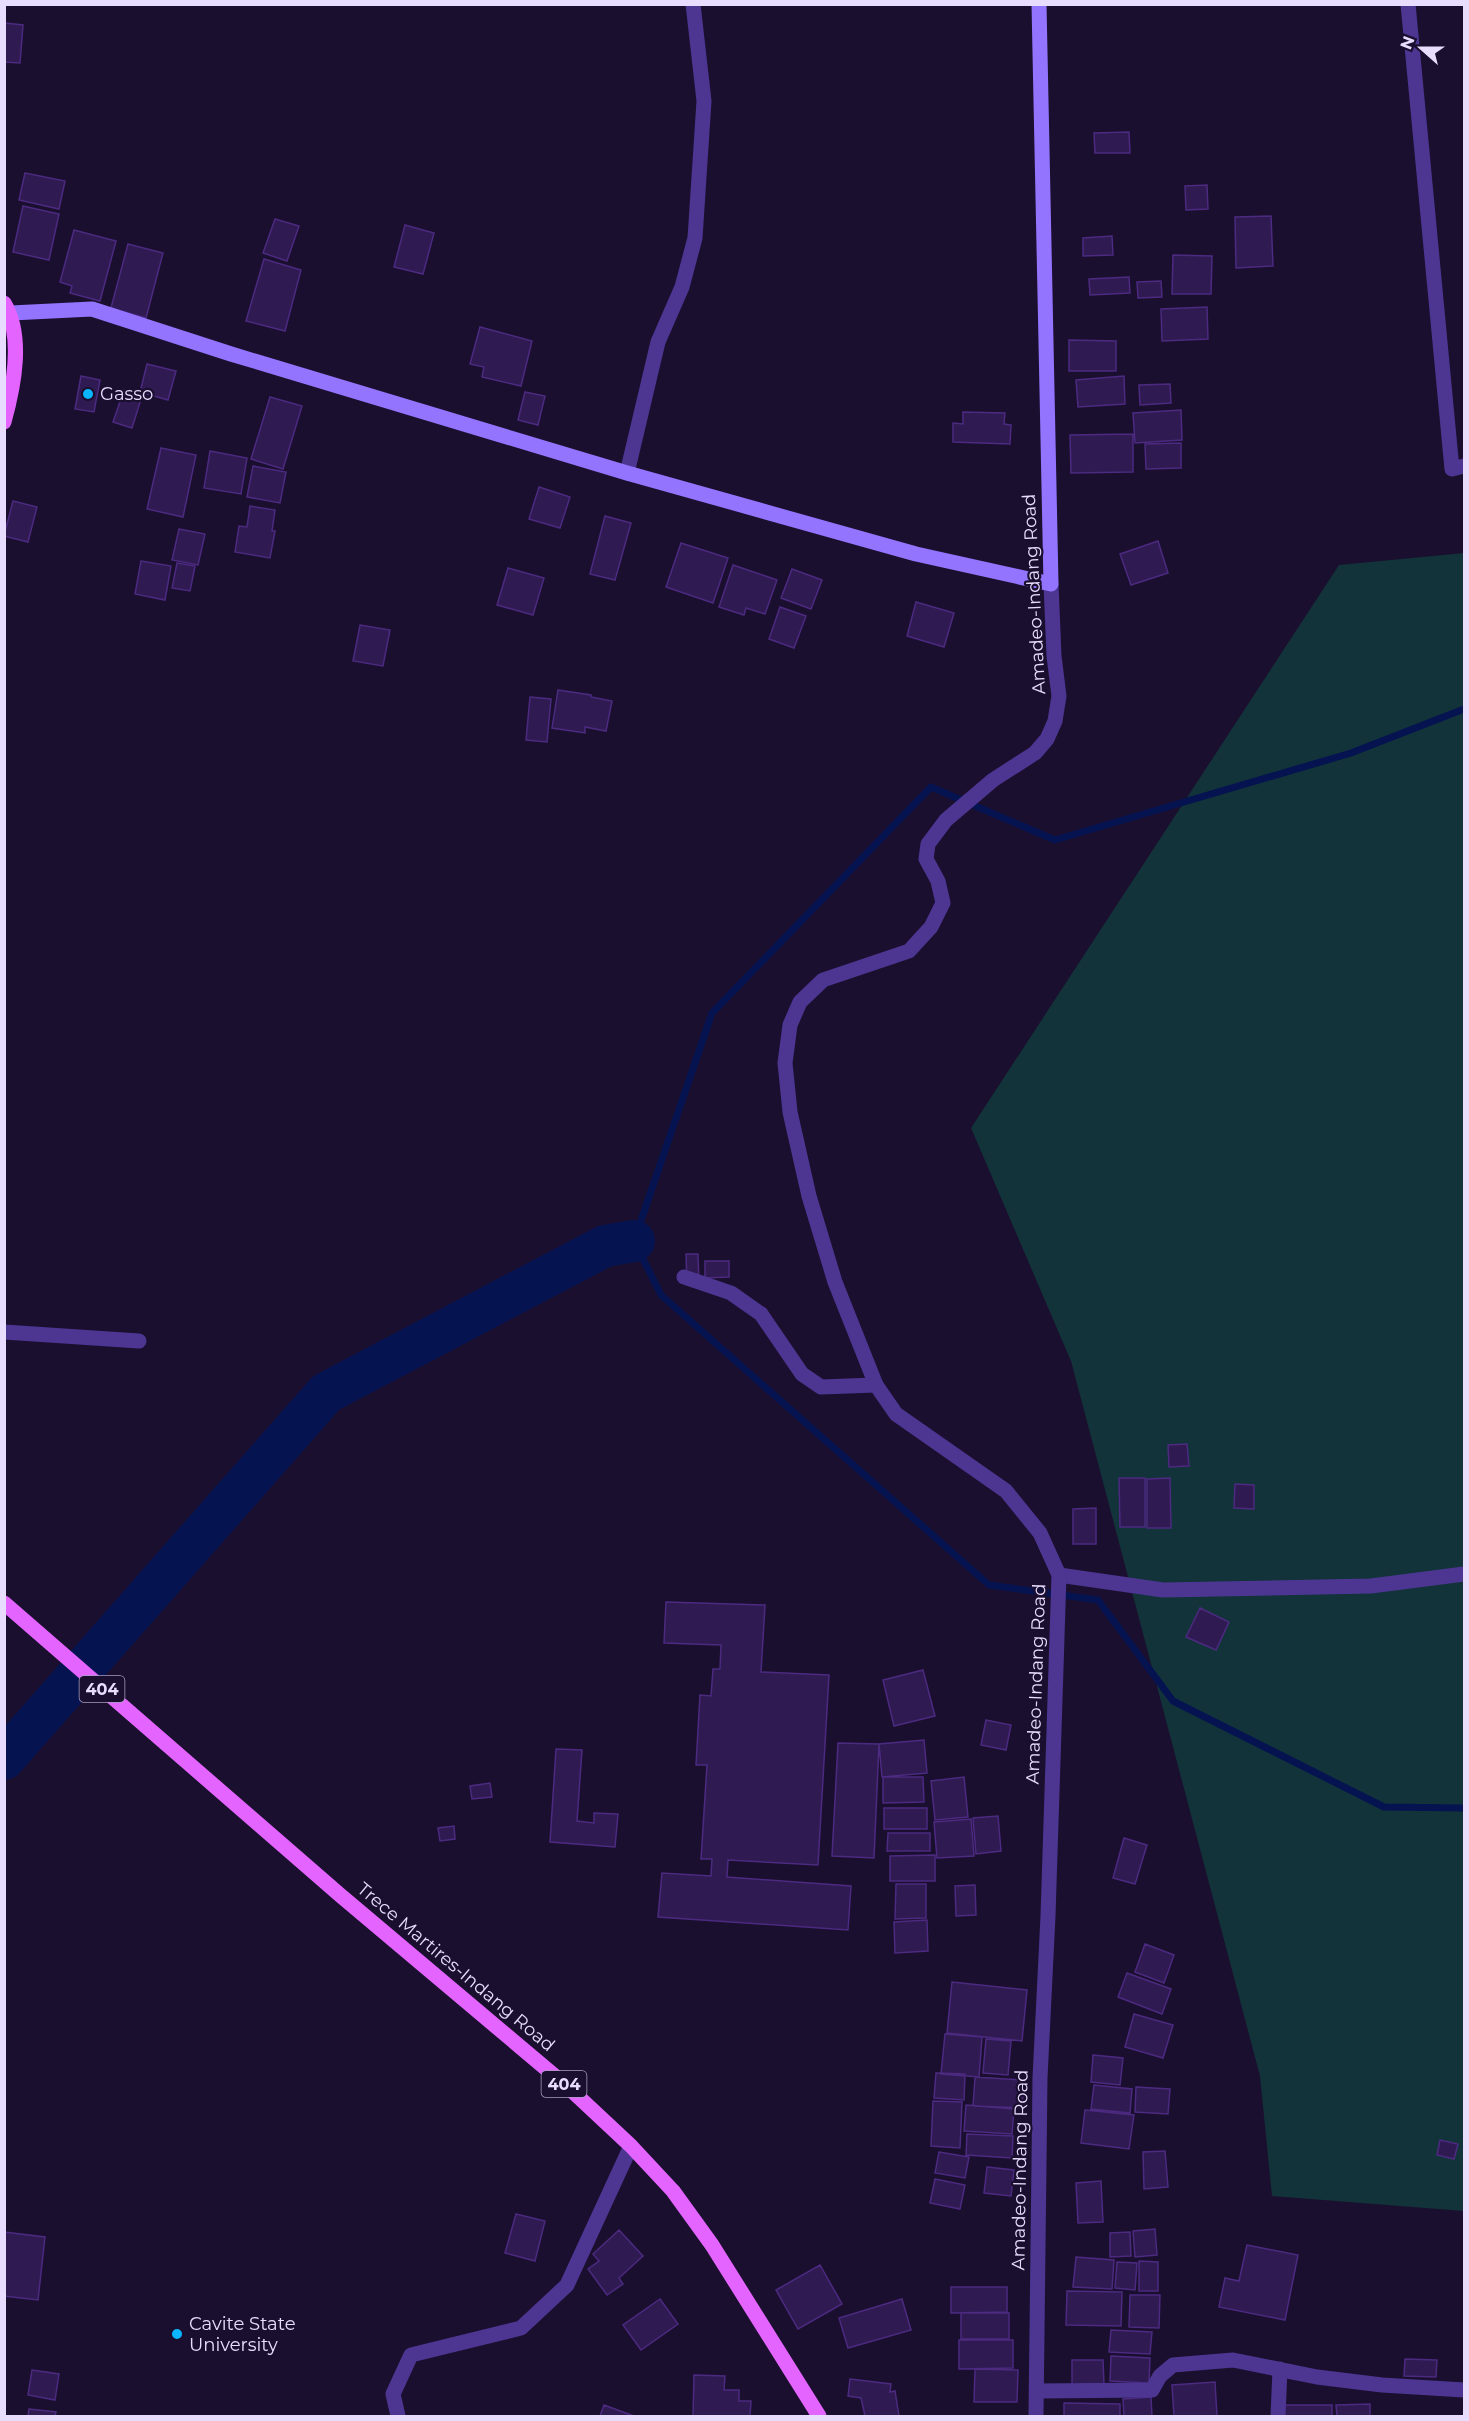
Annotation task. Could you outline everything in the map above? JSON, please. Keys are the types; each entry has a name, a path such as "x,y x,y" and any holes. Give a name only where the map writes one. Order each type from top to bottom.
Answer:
{"main road":[{"name":"Amadeo-Indang Road","path":"1039,4 1051,584"},
{"path":"4,422 10,401 16,351 8,308 93,309 231,354 627,473 916,554 1051,584"},
{"name":"Trece Martires-Indang Road","path":"4,1603 340,1895 533,2058 631,2146 674,2191 707,2236 819,2416"}],"street":[{"path":"627,473 658,342 682,287 695,238 704,101 693,4"},
{"path":"1408,4 1452,469 1464,466"},
{"name":"Amadeo-Indang Road","path":"1036,2416 1040,2078 1060,1579 1040,1533 1006,1491 896,1414 876,1385 835,1282 809,1196 790,1112 785,1063 790,1025 800,1002 823,980 909,951 931,927 943,903 938,881 926,859 928,844 946,820 993,780 1035,753 1047,739 1055,721 1059,696 1054,656 1051,584"},
{"path":"684,1277 731,1293 761,1314 802,1374 820,1387 876,1385"},
{"path":"4,1332 139,1341"},
{"path":"1060,1579 1163,1590 1371,1586 1464,1574"},
{"path":"398,2416 393,2394 411,2355 521,2328 567,2285 631,2146"},
{"path":"1037,2391 1152,2390 1160,2376 1173,2365 1199,2361 1233,2360 1382,2385 1464,2390"},
{"path":"1278,2416 1280,2369"}],"green space":[{"path":"1464,553 1464,2211 1272,2196 1260,2076 1071,1361 971,1128 1339,565"}],"building":[{"path":"5,23 23,25 20,63 4,62"},
{"path":"1129,132 1130,153 1095,153 1094,133"},
{"path":"25,173 65,181 59,209 19,200"},
{"path":"1207,185 1208,209 1186,210 1185,186"},
{"path":"23,206 59,214 49,260 13,252"},
{"path":"1271,216 1273,266 1236,268 1235,217"},
{"path":"275,219 299,226 287,261 263,253"},
{"path":"405,225 434,233 423,274 394,267"},
{"path":"74,230 116,241 100,301 70,293 72,286 60,282"},
{"path":"1112,236 1113,255 1083,256 1083,238"},
{"path":"128,244 163,253 146,318 111,308"},
{"path":"1173,255 1212,256 1211,294 1172,294"},
{"path":"264,259 301,270 285,331 246,321"},
{"path":"1129,277 1130,293 1090,295 1089,279"},
{"path":"1161,281 1162,297 1138,298 1137,282"},
{"path":"1207,307 1208,339 1162,341 1161,309"},
{"path":"480,327 532,341 521,386 482,377 484,367 470,364"},
{"path":"1069,340 1116,341 1116,371 1069,371"},
{"path":"147,364 176,371 168,400 140,392"},
{"name":"Gasso","path":"81,376 100,380 94,412 75,409"},
{"path":"1124,376 1125,404 1078,407 1076,380"},
{"path":"1170,384 1171,403 1140,405 1139,385"},
{"path":"124,390 142,396 132,428 113,422"},
{"path":"525,392 545,396 538,425 518,420"},
{"path":"270,397 302,406 283,469 251,459"},
{"path":"1181,410 1182,440 1135,443 1133,413"},
{"path":"963,412 1005,413 1004,424 1011,425 1010,444 953,442 953,423 963,424"},
{"path":"1133,434 1133,472 1071,473 1070,435"},
{"path":"1181,443 1181,468 1146,469 1145,444"},
{"path":"161,448 196,455 183,517 147,509"},
{"path":"210,451 247,458 241,494 204,488"},
{"path":"253,466 286,472 280,503 247,497"},
{"path":"539,487 570,497 560,528 529,519"},
{"path":"13,501 37,507 28,542 4,536"},
{"path":"250,506 275,510 272,531 275,531 270,558 235,552 239,526 247,527"},
{"path":"605,516 631,523 615,580 590,574"},
{"path":"179,529 205,534 198,565 172,560"},
{"path":"1158,541 1168,573 1131,585 1120,554"},
{"path":"681,543 728,558 713,603 666,587"},
{"path":"141,561 171,566 165,600 135,594"},
{"path":"177,563 195,566 190,591 172,588"},
{"path":"733,565 777,580 765,614 746,608 744,615 719,607"},
{"path":"508,568 544,578 533,615 497,605"},
{"path":"792,569 822,580 811,609 781,598"},
{"path":"916,602 954,613 944,647 907,636"},
{"path":"780,607 806,616 794,648 769,639"},
{"path":"360,625 390,630 383,666 353,661"},
{"path":"558,690 612,701 606,731 585,727 585,733 552,728"},
{"path":"530,697 551,699 547,742 526,740"},
{"path":"686,1254 698,1254 699,1285 687,1285"},
{"path":"705,1261 729,1261 729,1277 705,1278"},
{"path":"1187,1444 1189,1466 1169,1467 1168,1445"},
{"path":"1119,1478 1145,1478 1145,1527 1120,1527"},
{"path":"1170,1478 1171,1528 1147,1528 1147,1479"},
{"path":"1235,1484 1254,1485 1254,1509 1234,1508"},
{"path":"1096,1508 1096,1544 1073,1544 1073,1509"},
{"path":"666,1602 765,1605 761,1672 829,1675 818,1865 728,1860 727,1877 851,1886 848,1930 658,1917 662,1873 711,1876 712,1859 701,1859 707,1765 696,1765 700,1695 711,1696 713,1669 720,1669 721,1645 664,1643"},
{"path":"1200,1608 1229,1622 1216,1650 1186,1637"},
{"path":"923,1670 935,1716 894,1726 883,1680"},
{"path":"986,1720 1011,1725 1006,1750 981,1745"},
{"path":"924,1740 927,1773 882,1777 879,1744"},
{"path":"838,1743 879,1744 874,1858 832,1856"},
{"path":"556,1749 582,1750 577,1821 594,1823 594,1813 618,1814 615,1847 550,1842"},
{"path":"883,1777 923,1777 924,1802 883,1803"},
{"path":"964,1777 968,1817 935,1820 931,1781"},
{"path":"490,1783 492,1797 472,1799 470,1786"},
{"path":"884,1808 927,1808 927,1829 884,1829"},
{"path":"998,1816 1001,1851 976,1854 973,1818"},
{"path":"971,1819 974,1856 937,1858 934,1822"},
{"path":"454,1826 455,1839 440,1841 438,1828"},
{"path":"888,1833 930,1833 930,1851 887,1851"},
{"path":"1124,1838 1147,1845 1135,1884 1113,1878"},
{"path":"935,1855 935,1881 890,1881 890,1856"},
{"path":"896,1884 926,1884 926,1918 895,1919"},
{"path":"975,1885 976,1915 956,1916 955,1886"},
{"path":"927,1920 928,1951 895,1953 894,1922"},
{"path":"1145,1944 1174,1955 1164,1983 1135,1972"},
{"path":"1127,1973 1171,1989 1162,2014 1118,1997"},
{"path":"952,1982 1027,1990 1022,2041 947,2033"},
{"path":"1134,2014 1173,2025 1163,2058 1125,2047"},
{"path":"945,2034 982,2037 979,2077 941,2074"},
{"path":"986,2039 1011,2041 1008,2075 983,2073"},
{"path":"1093,2055 1123,2058 1120,2085 1091,2082"},
{"path":"936,2073 965,2074 964,2100 934,2098"},
{"path":"975,2077 1024,2080 1022,2108 973,2106"},
{"path":"1094,2085 1132,2089 1130,2113 1091,2109"},
{"path":"1136,2087 1170,2089 1168,2114 1135,2112"},
{"path":"933,2101 962,2102 960,2148 931,2146"},
{"path":"966,2105 1014,2109 1012,2134 964,2131"},
{"path":"1085,2110 1134,2115 1129,2149 1081,2143"},
{"path":"967,2134 1013,2136 1012,2158 966,2155"},
{"path":"1440,2140 1458,2144 1454,2159 1437,2155"},
{"path":"1165,2151 1168,2187 1144,2189 1143,2152"},
{"path":"939,2152 969,2157 965,2178 935,2173"},
{"path":"987,2167 1014,2170 1011,2196 984,2193"},
{"path":"935,2179 965,2185 960,2209 930,2203"},
{"path":"1101,2181 1103,2222 1078,2223 1076,2183"},
{"path":"516,2214 545,2221 535,2261 505,2253"},
{"path":"1155,2229 1157,2255 1135,2257 1133,2231"},
{"path":"619,2230 643,2256 619,2278 623,2284 607,2295 588,2269 599,2261 593,2254"},
{"path":"4,2232 45,2237 38,2300 4,2296"},
{"path":"1130,2232 1131,2256 1110,2257 1110,2233"},
{"path":"1247,2245 1298,2255 1285,2320 1219,2307 1225,2278 1239,2281"},
{"path":"1076,2257 1114,2260 1112,2289 1073,2287"},
{"path":"1139,2261 1158,2262 1158,2291 1139,2291"},
{"path":"1117,2262 1137,2263 1135,2290 1115,2288"},
{"path":"820,2265 842,2304 798,2329 776,2290"},
{"path":"951,2287 1007,2287 1007,2312 951,2313"},
{"path":"1067,2291 1122,2292 1121,2326 1066,2325"},
{"path":"1130,2295 1160,2295 1159,2328 1129,2327"},
{"path":"660,2299 678,2324 641,2350 623,2325"},
{"path":"902,2299 911,2330 848,2348 839,2318"},
{"path":"961,2313 1009,2313 1009,2339 961,2339"},
{"path":"1111,2330 1152,2332 1150,2354 1109,2352"},
{"path":"959,2340 1013,2340 1013,2368 959,2369"},
{"path":"1111,2356 1150,2358 1149,2383 1110,2381"},
{"path":"1405,2359 1437,2360 1436,2377 1404,2376"},
{"path":"1072,2360 1103,2360 1104,2385 1072,2386"},
{"path":"975,2369 1018,2370 1017,2402 974,2402"},
{"path":"32,2370 59,2374 55,2400 28,2395"},
{"path":"694,2375 725,2376 724,2390 739,2390 739,2401 751,2401 750,2416 693,2416"},
{"path":"850,2379 891,2384 890,2392 895,2391 899,2416 865,2416 861,2398 848,2396"},
{"path":"1215,2382 1217,2416 1174,2416 1172,2385"},
{"path":"1151,2397 1152,2416 1124,2416 1123,2399"},
{"path":"1064,2403 1120,2404 1120,2416 1064,2416"},
{"path":"1370,2404 1370,2416 1337,2416 1336,2405"},
{"path":"604,2405 634,2416 600,2416"},
{"path":"1282,2405 1332,2405 1332,2416 1282,2416"},
{"path":"29,2409 56,2412 55,2416 28,2416"}],"waterway":[{"path":"1464,709 1351,753 1055,840 931,787 712,1013 634,1241 661,1295 989,1585 1098,1600 1173,1701 1384,1807 1464,1808"},
{"path":"4,1759 326,1393 605,1246 634,1241"}],"place":[{"name":"Gasso","path":"88,394"},
{"name":"Cavite State University","path":"177,2334"}]}
